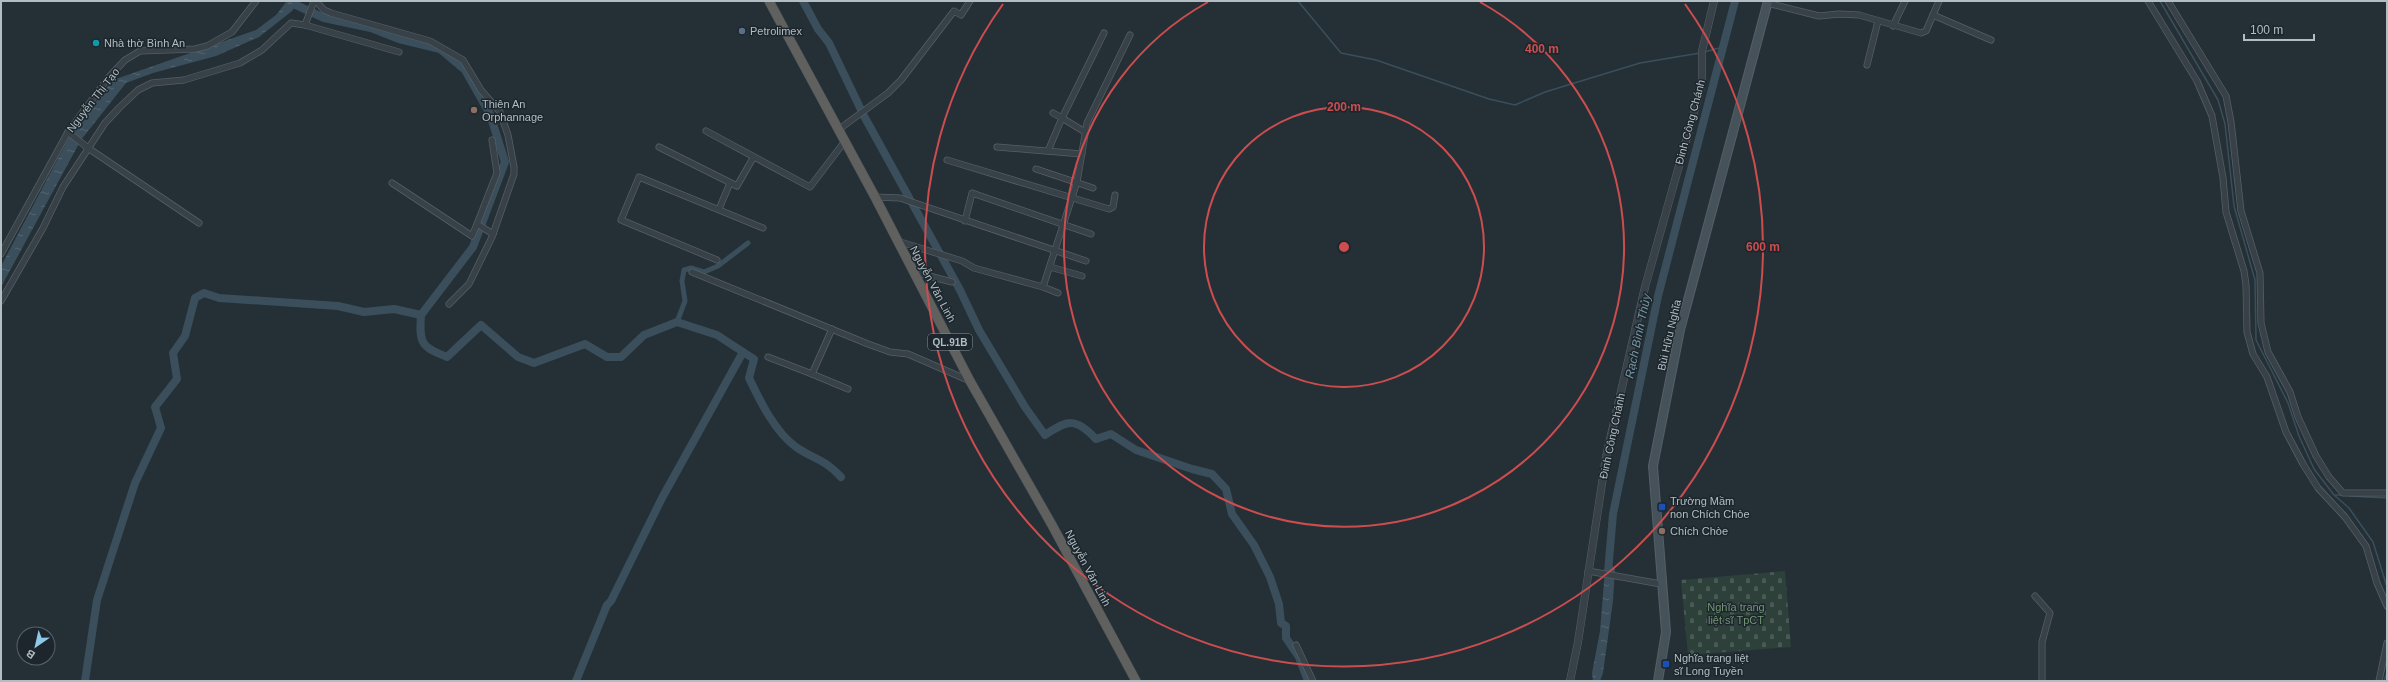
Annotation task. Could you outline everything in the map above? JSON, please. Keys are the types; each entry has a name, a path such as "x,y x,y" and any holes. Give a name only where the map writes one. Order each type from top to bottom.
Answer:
{"highway":[{"name":"Nguyễn Văn Linh","path":"769,1 875,197 970,381 1052,525 1136,681"}],"main road":[{"name":"Bùi Hữu Nghĩa","path":"1658,681 1666,632 1652,466 1680,330 1767,2"}],"street":[{"name":"Nguyễn Thị Tạo","path":"1,254 69,133 108,78 131,56 140,51 195,49 208,46 232,32 256,1"},
{"path":"306,23 315,1 324,10 350,20 436,43 466,64 481,90 502,116 514,168 514,174 492,233 469,284 450,304"},
{"path":"838,130 888,93 901,80 954,11 961,15 970,1"},
{"name":"Đinh Công Chánh","path":"1570,681 1578,642 1606,457 1639,310 1684,141 1700,91 1702,79 1702,53 1714,1"},
{"path":"1893,26 1905,1"},
{"path":"1767,2 1819,16 1839,14 1859,15 1893,26 1922,33 1933,15 1939,1"},
{"path":"2148,1 2197,81 2212,116 2223,178 2226,212 2245,278 2245,316 2253,354 2267,377 2286,432 2303,464 2318,488 2345,517 2366,546 2375,579 2387,606"},
{"path":"2168,1 2226,96 2231,122 2241,211 2260,273 2261,323 2268,352 2290,392 2298,417 2316,456 2334,483 2343,493 2387,493"},
{"path":"1933,15 1991,40"},
{"path":"1866,65 1878,21"},
{"path":"1,301 43,228 63,187 87,147 114,113 138,90 152,83 184,80 222,70 258,53 291,23 306,23 399,52"},
{"path":"1048,151 1062,118 1104,33"},
{"path":"1043,287 1077,182 1088,118 1130,35"},
{"path":"1053,114 1085,132"},
{"path":"706,131 753,158 811,187 844,141"},
{"path":"69,133 87,147 199,223"},
{"path":"392,183 470,239 478,225 497,173 492,140"},
{"path":"659,147 737,186 753,158"},
{"path":"997,148 1082,154"},
{"path":"947,160 1006,177 1072,199 1111,209 1115,195"},
{"path":"1036,169 1093,188"},
{"path":"717,260 621,220 639,178 763,228"},
{"path":"719,209 730,183"},
{"path":"965,221 972,193 1091,234"},
{"path":"875,197 900,198 1086,261"},
{"path":"478,225 492,233"},
{"path":"897,240 962,261 974,268 1043,287 1058,293"},
{"path":"1050,267 1082,276"},
{"path":"692,272 890,352 908,354 970,381"},
{"path":"914,272 952,282"},
{"path":"812,374 832,329"},
{"path":"768,357 848,389"},
{"path":"1588,571 1625,579 1661,584"},
{"path":"2035,596 2050,613 2042,642 2042,681"},
{"path":"2379,681 2387,643"},
{"path":"1296,645 1313,681"}],"green space":[{"name":"Nghĩa trang liệt sĩ TpCT","path":"1785,571 1791,647 1688,655 1681,580"}],"water":[{"path":"287,1 299,1 292,11 259,37 216,56 153,73 126,83 81,140 1,287 1,266 72,132 113,80 256,30 276,15"},
{"path":"1606,557 1615,569 1613,601 1603,673 1600,681 1593,681 1592,673 1600,631"}],"waterway":[{"path":"803,1 818,29 829,43 864,116 960,290 979,330 1025,407 1045,435 1060,426 1071,423 1077,424 1096,439 1111,434 1136,450 1192,469 1212,474 1226,489 1232,514 1254,545 1270,577 1279,604 1281,623 1286,626 1286,638 1299,657 1308,681"},
{"path":"1298,1 1341,53 1376,60 1489,99 1515,105 1545,92 1640,63 1700,53"},
{"name":"Rạch Bình Thủy","path":"1608,572 1613,514 1658,296 1735,1"},
{"path":"2160,1 2218,100 2225,124 2234,206 2255,280 2256,340 2288,403 2299,436 2314,469 2334,495 2349,508 2373,542 2387,587"},
{"path":"85,681 97,600 135,483 161,428 155,407 177,379 173,353 185,336 195,298 204,293 219,298 338,306 364,312 394,309 421,315 473,247 505,162 490,114 465,70 440,49 399,39 371,28 324,18 296,5"},
{"path":"1704,52 1723,47"},
{"path":"677,322 685,301 682,281 684,270 691,268 704,272 718,266 748,243"},
{"path":"421,315 421,338 424,343 427,347 447,357 481,325 518,357 534,363 585,344 607,357 621,357 644,335 677,322 717,335 743,352 662,498 611,601 607,605 576,681"},
{"path":"743,352 754,359 749,378 769,416 781,433 796,447 830,466 841,477"},
{"path":"2335,495 2343,495"},
{"path":"2349,496 2387,498"},
{"path":"2384,681 2387,672"}],"place":[{"name":"Petrolimex","path":"742,31"},
{"name":"Nhà thờ Bình An","path":"96,43"},
{"name":"Thiên An Orphannage","path":"474,110"},
{"name":"Trường Mầm non Chích Chòe","path":"1662,507"},
{"name":"Chích Chòe","path":"1662,531"},
{"name":"Nghĩa trang liệt sĩ Long Tuyền","path":"1666,664"}]}
